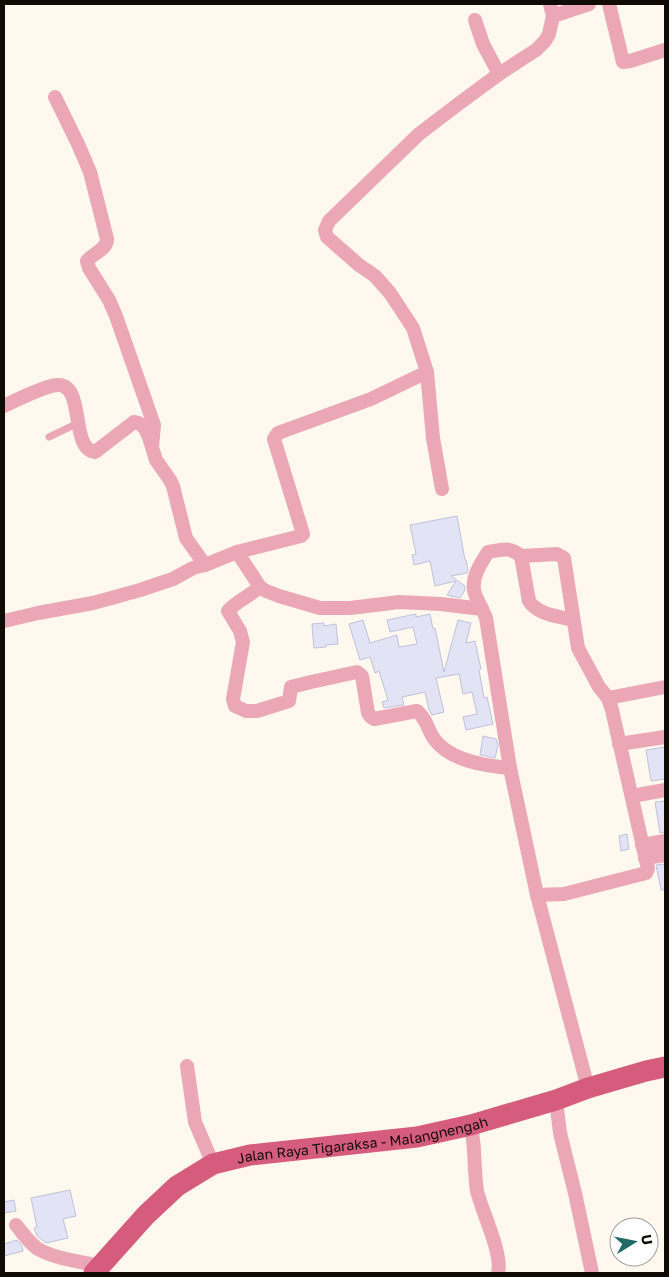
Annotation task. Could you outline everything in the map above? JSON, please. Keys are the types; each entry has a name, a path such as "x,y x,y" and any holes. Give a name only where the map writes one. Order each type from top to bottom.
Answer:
{"main road":[{"name":"Jalan Raya Tigaraksa - Malangnengah","path":"97,1269 146,1215 177,1186 213,1164 250,1155 417,1137 471,1125 556,1100 588,1088 665,1067"}],"street":[{"path":"442,489 433,438 427,372 412,328 390,293 375,276 359,265 327,237 325,230 329,221 419,134 457,104 536,50 549,34 552,10 589,4"},
{"path":"609,4 623,62 665,50"},
{"path":"474,20 483,44 499,74"},
{"path":"55,97 90,172 108,243 106,247 89,258 87,262 88,268 116,316 154,425 152,447"},
{"path":"4,621 115,597 173,578 237,552 301,536 304,531 274,439 278,433 370,399 427,372"},
{"path":"4,406 53,385 60,384 66,387 74,403 83,442 91,452 95,452 134,422 139,422 143,425 156,460 170,480 186,538 205,565"},
{"path":"573,620 533,608 529,602 521,556 509,549 488,552 475,577 474,590 486,618 510,768 537,895 588,1088"},
{"path":"237,552 260,587 279,596 320,608 350,608 399,602 482,608"},
{"path":"521,556 557,554 564,558 578,648 599,687 608,698 612,710 648,869 646,873 564,894 537,895"},
{"path":"260,587 228,611 240,631 243,642 233,699 235,706 246,712 257,710 289,701 291,698 291,687 357,672 362,676 368,713 371,718 417,711 423,717 435,740 445,750 464,760 485,766 510,768"},
{"path":"608,698 665,687"},
{"path":"620,744 665,737"},
{"path":"632,796 665,790"},
{"path":"644,852 665,841"},
{"path":"644,852 665,855"},
{"path":"187,1066 196,1122 213,1164"},
{"path":"556,1100 560,1132 592,1273"},
{"path":"471,1125 475,1178 498,1260 498,1273"},
{"path":"16,1224 40,1250 97,1269"}],"lane":[{"path":"49,437 78,422"}],"building":[{"path":"457,516 468,570 467,573 451,576 465,586 465,590 460,598 447,595 456,581 435,586 430,561 414,565 412,555 416,554 410,525"},
{"path":"416,614 416,617 430,614 433,629 435,628 444,672 458,620 471,623 466,643 475,641 481,669 479,670 484,698 487,697 493,724 466,730 463,717 477,714 472,692 463,694 459,674 436,678 444,712 432,715 425,692 402,697 404,705 384,708 382,702 388,700 379,671 375,673 370,657 360,660 349,624 363,620 370,643 397,635 399,647 417,644 413,627 390,632 387,620"},
{"path":"324,623 324,626 336,624 338,644 314,648 312,624"},
{"path":"483,736 496,739 498,745 495,758 480,755"},
{"path":"665,747 665,779 651,781 646,750"},
{"path":"665,801 665,832 660,833 655,802"},
{"path":"627,834 629,849 621,851 619,836"},
{"path":"665,864 665,890 661,890 656,865"},
{"path":"70,1190 76,1216 63,1219 68,1238 46,1243 37,1236 34,1228 37,1227 31,1198"},
{"path":"14,1200 16,1211 4,1213 4,1202"},
{"path":"17,1240 22,1246 23,1251 4,1256 4,1244"}]}
